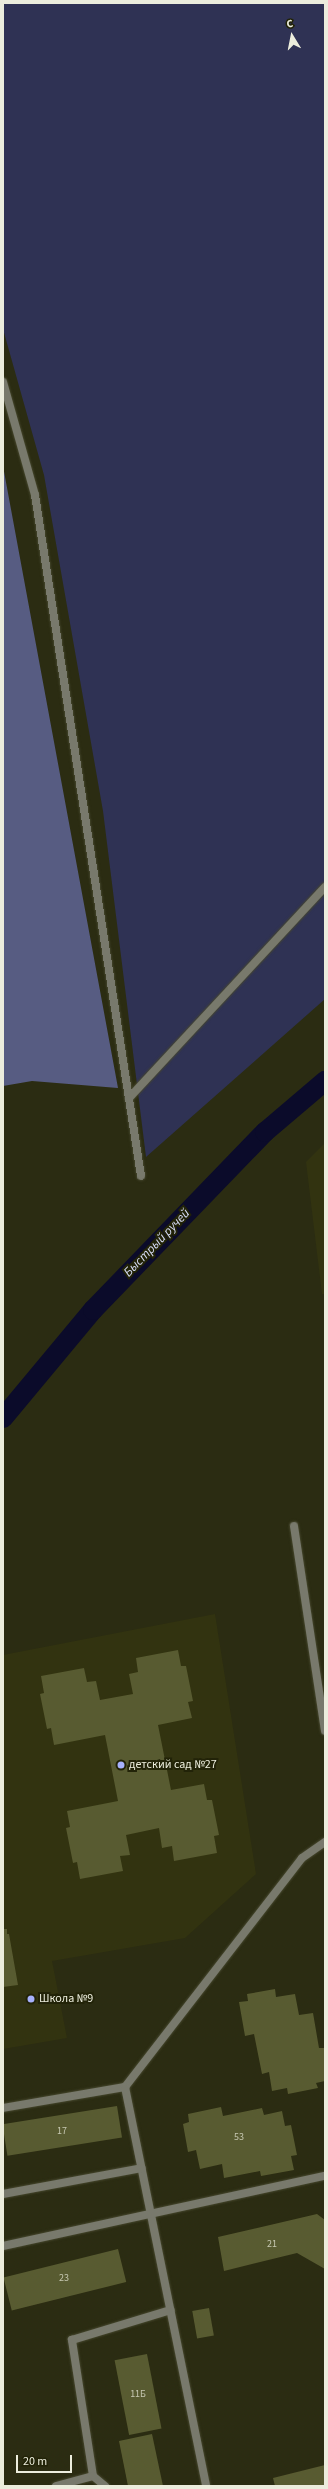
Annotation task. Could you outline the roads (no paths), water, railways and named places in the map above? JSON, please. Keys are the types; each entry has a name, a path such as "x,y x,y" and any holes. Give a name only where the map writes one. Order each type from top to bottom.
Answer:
{"lane":[{"path":"3,382 35,495 141,1176"},
{"path":"129,1098 325,887"},
{"path":"294,1526 325,1731"},
{"path":"3,2108 125,2087 302,1858 325,1842"},
{"path":"125,2087 206,2486"},
{"path":"3,2194 142,2168"},
{"path":"3,2246 152,2215 325,2176"},
{"path":"105,2486 93,2476 72,2340 171,2310"},
{"path":"56,2486 93,2476"}],"waterway":[{"name":"Быстрый ручей","path":"3,1418 93,1310 265,1132 325,1081"}],"place":[{"name":"детский сад №27","path":"121,1765"},
{"name":"Школа №9","path":"31,1999"}]}
